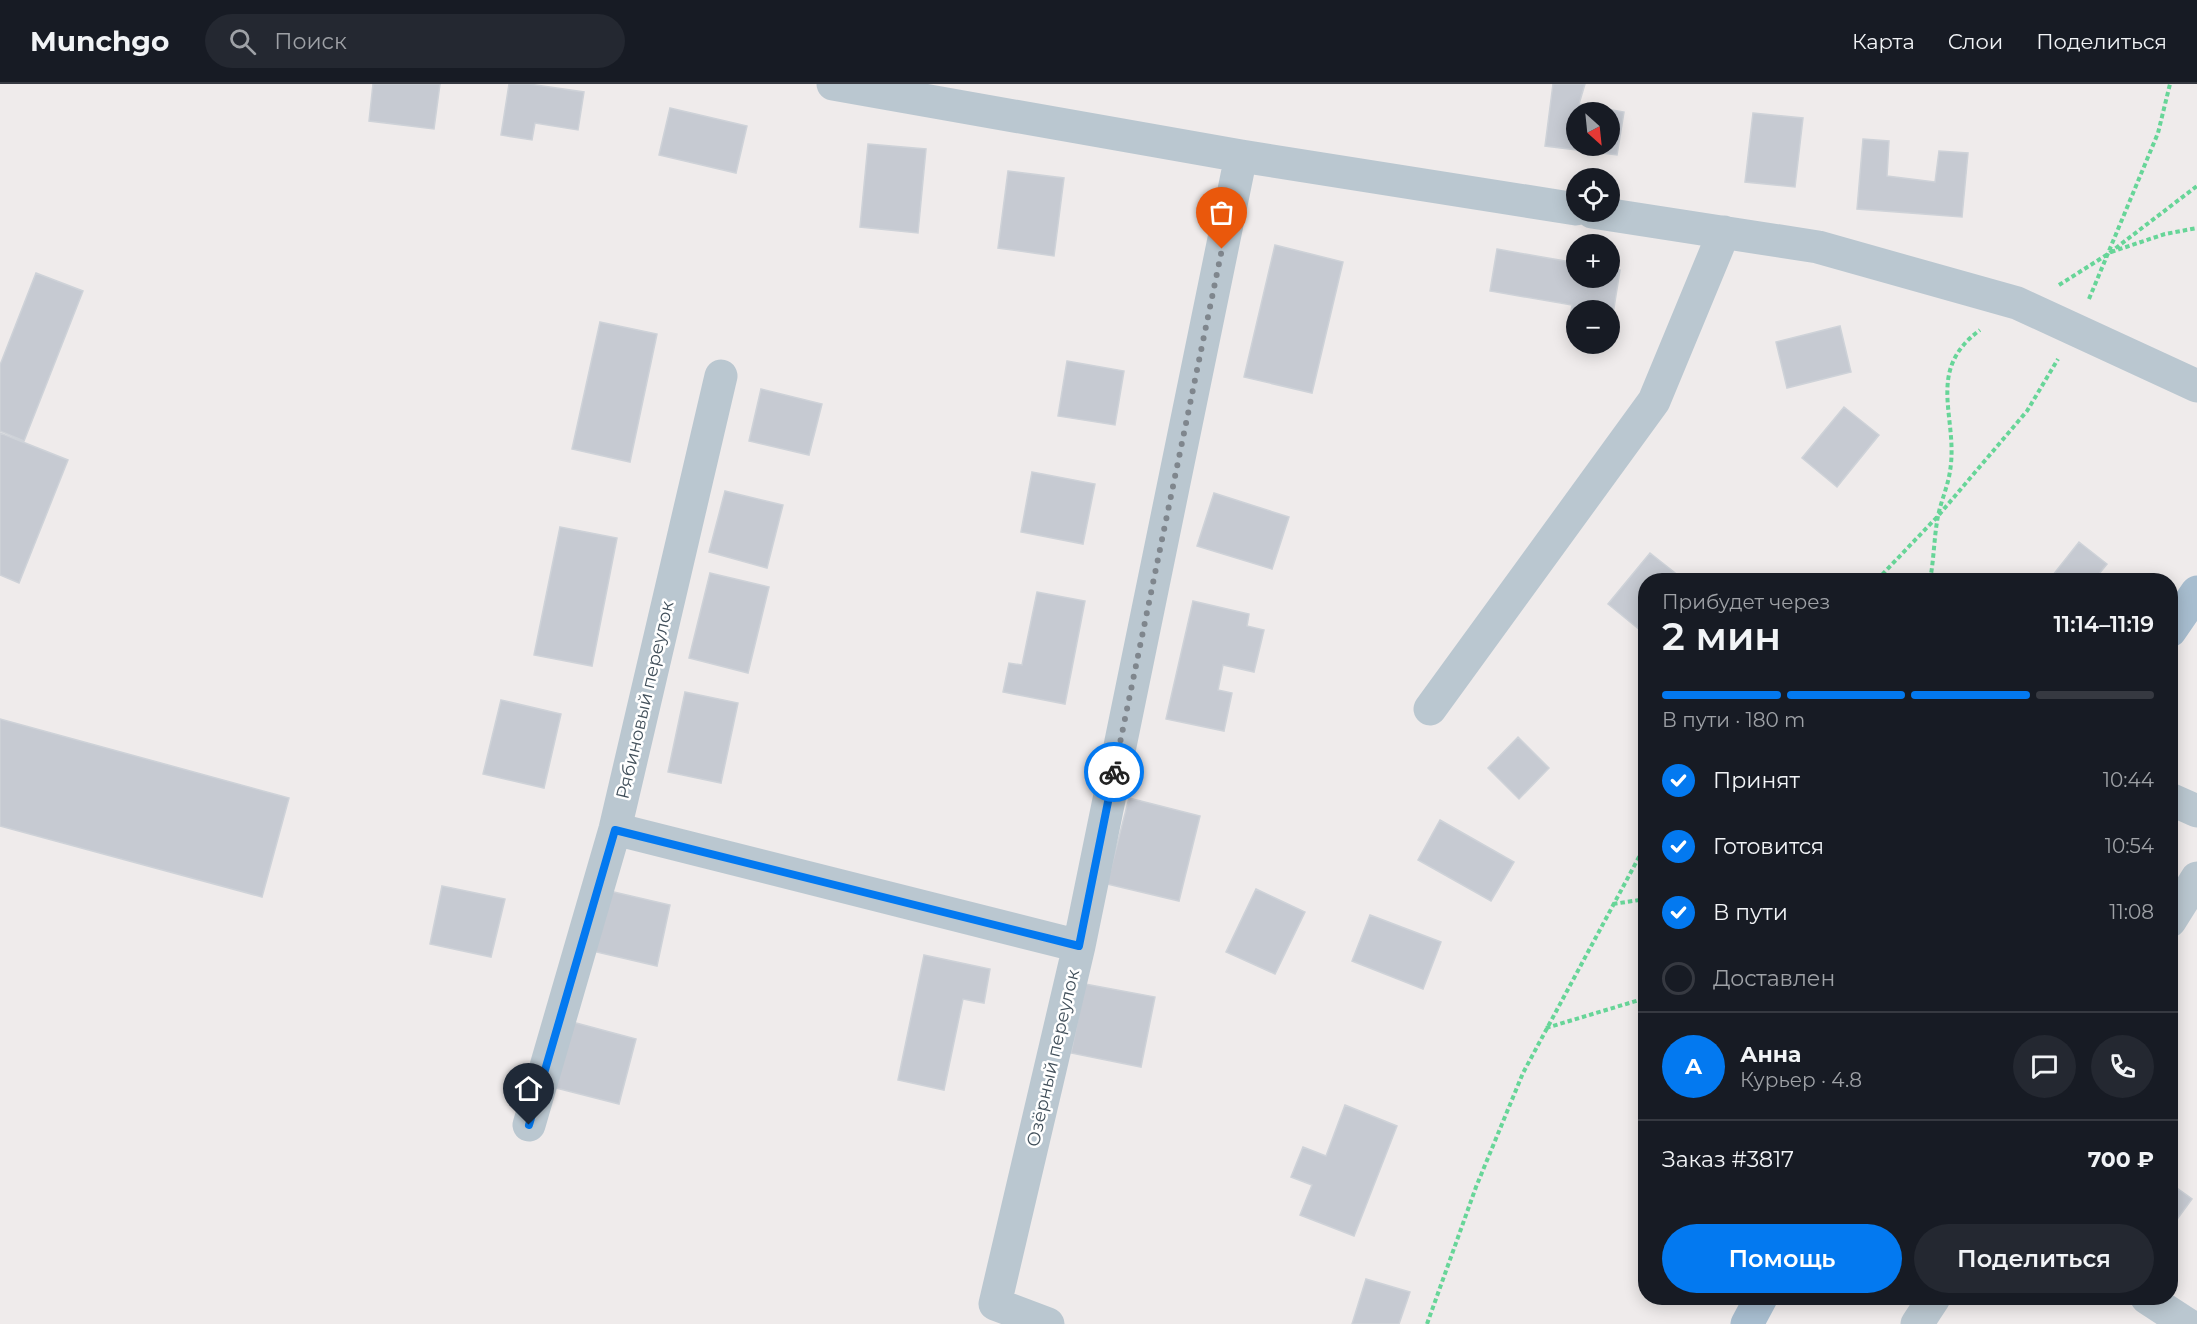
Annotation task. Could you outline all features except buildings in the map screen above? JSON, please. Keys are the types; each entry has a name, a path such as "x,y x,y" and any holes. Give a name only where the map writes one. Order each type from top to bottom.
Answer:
{"main road":[{"path":"2178,619 2197,592"},
{"path":"1747,1324 1757,1305"}],"street":[{"path":"833,84 1241,156 1566,207"},
{"name":"Озёрный переулок","path":"1048,1324 995,1304 1079,946 1241,156"},
{"path":"1620,216 1818,247 2017,303 2197,386"},
{"path":"1430,709 1654,400 1724,232"},
{"name":"Рябиновый переулок","path":"529,1125 615,830 721,376"},
{"path":"2178,803 2197,811"},
{"path":"615,830 1079,946"},
{"path":"2178,908 2197,878"},
{"path":"1917,1324 1929,1305"},
{"path":"2158,1305 2187,1324"}],"path":[{"path":"1931,573 1938,516 1950,470 1952,447 1946,393 1952,361 1972,336 2017,303 2068,281 2108,254 2197,186"},
{"path":"2108,254 2165,234 2197,228"},
{"path":"1427,1324 1476,1186 1523,1074 1638,858"},
{"path":"1612,904 1638,900"},
{"path":"1546,1028 1638,1000"}],"way so far":[{"path":"1114,772 1222,249"}],"route":[{"path":"529,1125 615,830 1079,946 1114,772"}]}
